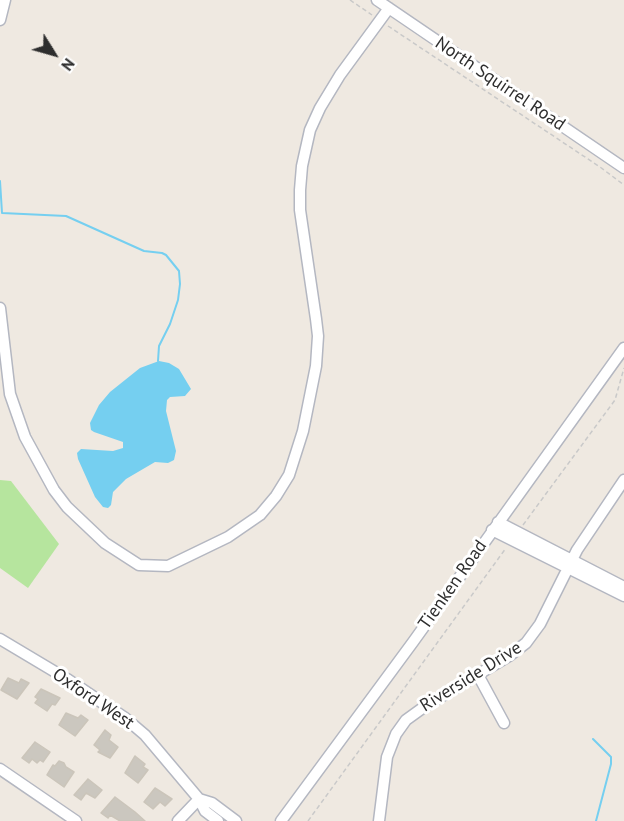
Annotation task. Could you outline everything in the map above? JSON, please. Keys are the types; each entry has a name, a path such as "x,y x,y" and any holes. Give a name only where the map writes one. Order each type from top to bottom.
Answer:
{"street":[{"path":"0,20 4,0"},
{"name":"North Squirrel Road","path":"377,0 624,168"},
{"path":"0,308 10,394 25,437 44,474 67,507 105,543 139,565 168,566 228,537 260,515 276,496 289,475 303,431 316,366 318,336 300,200 302,166 310,130 340,75 389,8"},
{"name":"Tienken Road","path":"281,821 624,348"},
{"name":"Riverside Drive","path":"379,821 387,757 396,734 412,714 526,643 540,624 592,526 624,480"},
{"path":"495,526 570,564 624,596"},
{"path":"570,564 624,587"},
{"name":"Oxford West","path":"0,639 67,679 125,718 151,742 199,799 205,811 218,821"},
{"path":"478,675 504,723"},
{"path":"0,769 76,821"},
{"path":"178,821 199,799"},
{"name":"Oxford West","path":"199,799 212,803 236,821"}],"path":[{"path":"350,0 375,17"},
{"path":"384,23 624,185"},
{"path":"308,821 615,400 624,368"}],"green space":[{"path":"0,480 11,481 59,544 28,588 0,568"}],"water":[{"path":"159,361 169,363 179,369 191,389 185,396 170,397 167,400 166,411 176,451 174,460 168,463 155,462 126,479 113,492 111,505 108,508 103,507 95,497 77,453 81,449 113,451 123,448 123,442 91,430 90,423 99,405 110,392 140,368"}],"building":[{"path":"8,678 19,683 21,679 29,683 17,699 1,690"},
{"path":"41,689 60,698 47,711 35,703 38,699 35,697"},
{"path":"66,713 78,718 81,715 88,720 75,736 59,725"},
{"path":"105,730 111,735 109,740 118,747 110,758 98,752 100,750 94,745"},
{"path":"35,742 50,752 43,762 40,760 37,763 32,759 29,763 22,758"},
{"path":"135,756 145,764 143,767 148,770 138,783 125,773"},
{"path":"59,761 74,772 64,787 47,775 53,765 55,766"},
{"path":"88,779 102,790 95,798 86,793 81,800 74,795"},
{"path":"155,788 172,799 165,806 160,802 153,809 144,802"},
{"path":"115,797 145,821 120,821 110,815 108,818 101,813"}],"waterway":[{"path":"0,181 2,213 66,216 144,251 166,255 179,271 180,284 178,300 170,324 159,346 158,361"},
{"path":"593,739 611,757 596,821"}]}
